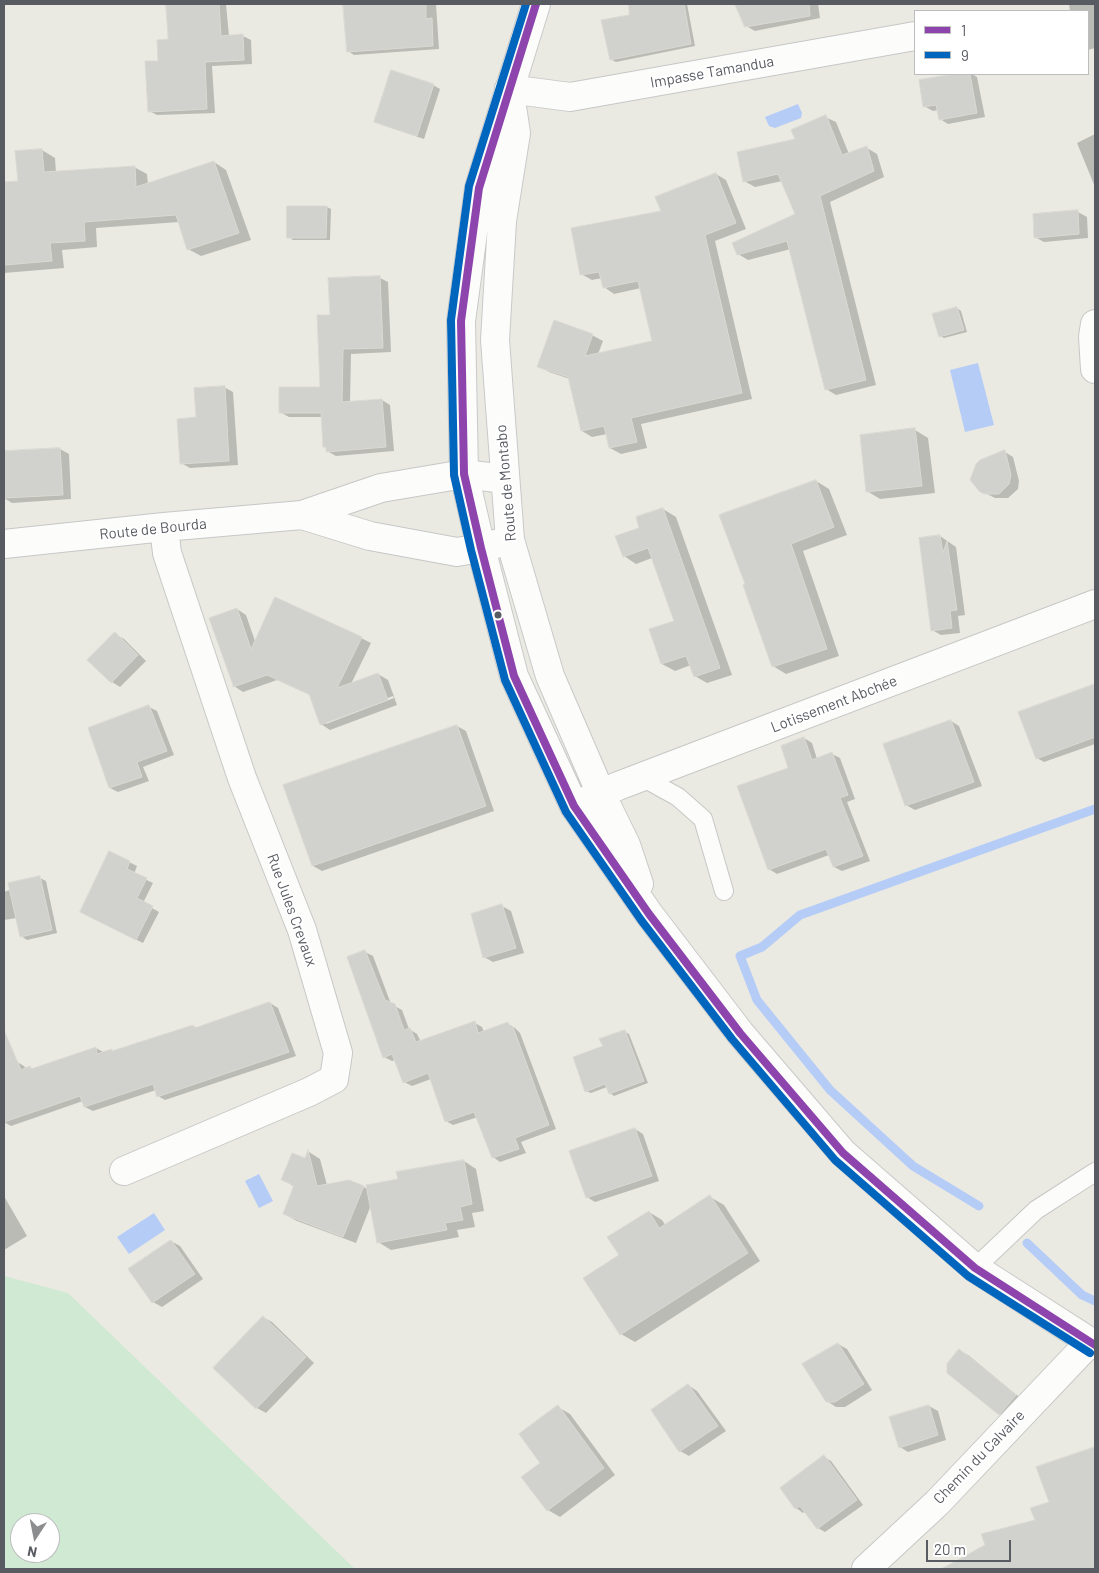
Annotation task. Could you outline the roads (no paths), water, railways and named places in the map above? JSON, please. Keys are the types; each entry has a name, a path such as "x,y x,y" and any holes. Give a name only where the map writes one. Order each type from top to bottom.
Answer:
{"street":[{"name":"Route de Montabo","path":"536,4 479,188 461,321 464,474 514,676 574,806 649,914 740,1034 843,1153 975,1268 1092,1344"},
{"name":"Impasse Tamandua","path":"509,89 570,97 914,36"},
{"name":"Route de Montabo","path":"509,89 516,133 502,221 495,340 510,540 550,676 601,794 626,845 649,914"},
{"path":"1095,324 1093,337 1095,369"},
{"name":"Route de Bourda","path":"4,544 302,515 381,488 464,474 505,479"},
{"name":"Route de Bourda","path":"302,515 370,536 457,552 510,540"},
{"name":"Rue Jules Crevaux","path":"124,1171 309,1092 334,1079 338,1053 302,930 242,778 166,553 164,527"},
{"name":"Lotissement Abchée","path":"574,806 642,777 1095,604"},
{"name":"Chemin du Calvaire","path":"866,1569 937,1503 1092,1344"}],"lane":[{"path":"642,777 678,797 703,819 724,891"},
{"path":"975,1268 1036,1210 1095,1172"}],"water":[{"path":"798,104 802,113 801,118 775,128 769,126 765,117"},
{"path":"978,363 994,425 965,432 950,370"},
{"path":"259,1174 273,1201 259,1208 245,1181"},
{"path":"154,1213 165,1230 129,1254 117,1237"}],"waterway":[{"path":"979,1206 913,1166 830,1090 757,1000 740,956 762,947 800,915 1095,809"},
{"path":"1027,1243 1082,1295 1095,1301"}]}
